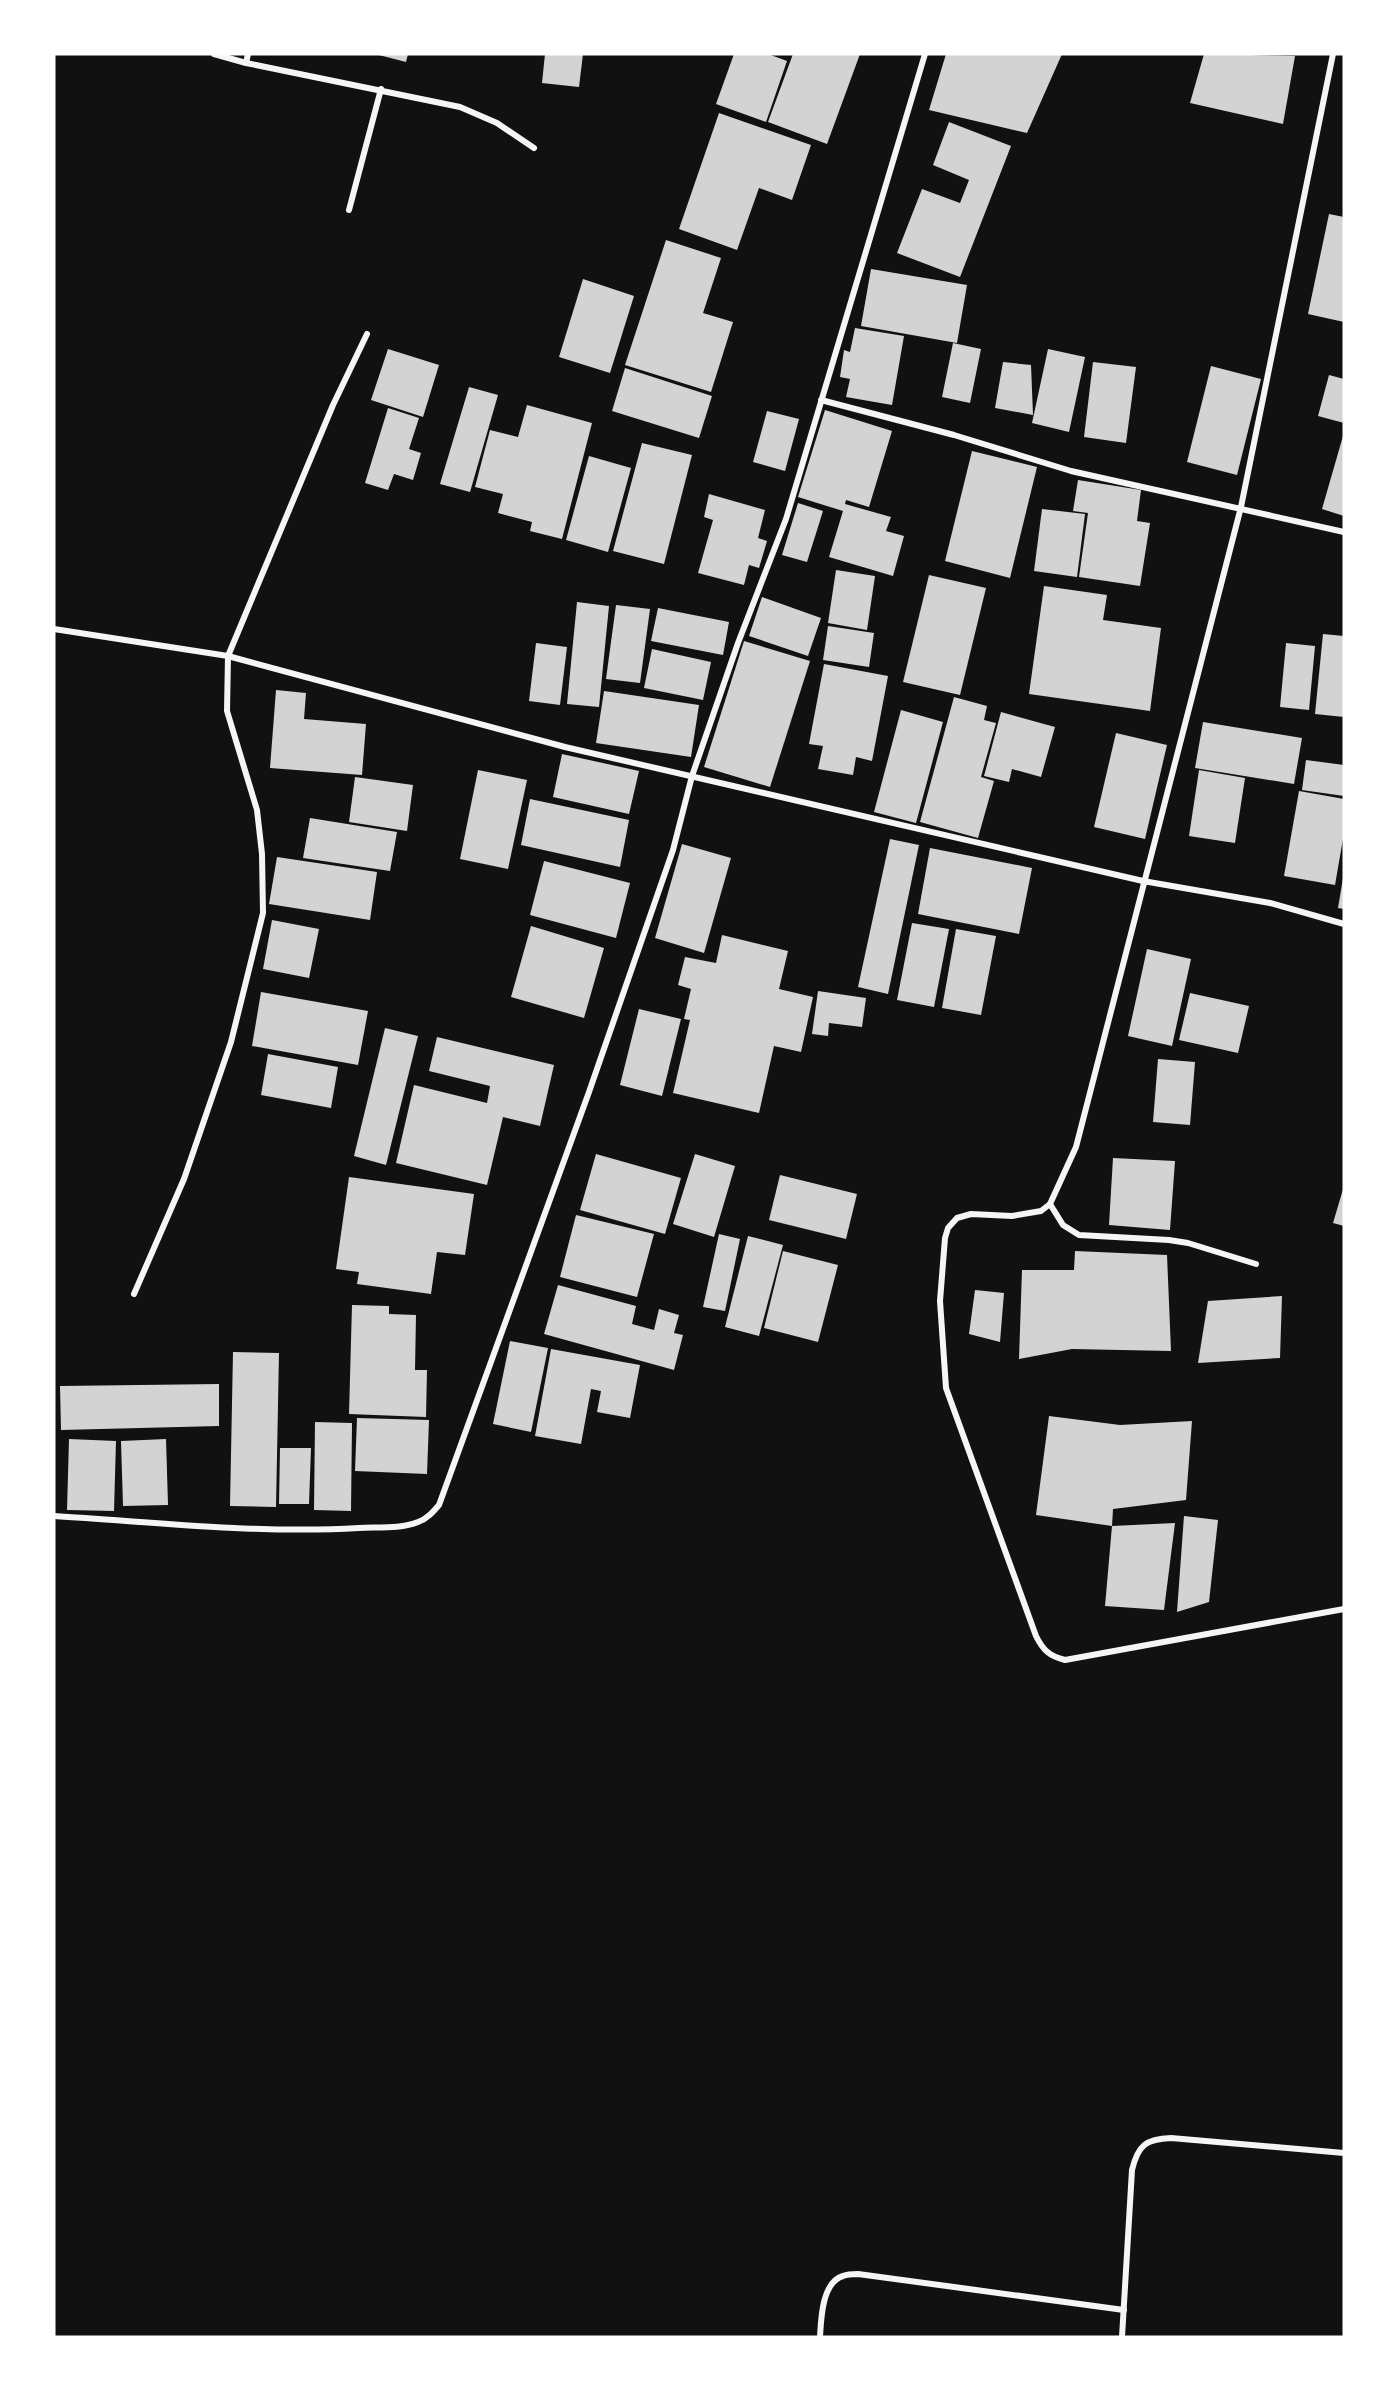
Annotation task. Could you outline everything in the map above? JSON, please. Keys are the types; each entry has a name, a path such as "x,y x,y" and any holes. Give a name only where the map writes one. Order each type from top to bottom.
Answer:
{"street":[{"path":"214,54 246,63 460,107 497,123 534,148"},
{"path":"246,63 248,54"},
{"path":"54,1516 228,1526 336,1529 404,1526 428,1517 439,1505 589,1092 673,850 692,776 738,643 786,519 925,54"},
{"path":"1333,54 1241,507 1076,1147 1050,1204 1041,1211 1028,1215 971,1214 957,1218 948,1228 945,1238 940,1301 946,1388 1043,1650 1055,1658 1065,1660 1344,1609"},
{"path":"349,210 381,89"},
{"path":"134,1294 184,1179 231,1042 263,913 262,854 257,810 227,711 228,656 333,405 368,334"},
{"path":"821,400 954,435 1071,471 1241,507 1344,532"},
{"path":"54,629 228,656 565,747 1143,881 1270,903 1344,924"},
{"path":"1050,1204 1063,1225 1079,1234 1188,1243 1256,1264"},
{"path":"1122,2337 1132,2170 1136,2154 1144,2144 1158,2139 1171,2138 1344,2153"},
{"path":"820,2337 824,2304 831,2284 841,2276 858,2274 1124,2310"}],"building":[{"path":"375,54 408,54 406,62"},
{"path":"545,54 583,54 579,87 542,83"},
{"path":"734,54 768,54 787,61 766,122 716,104"},
{"path":"793,54 860,54 827,144 768,122"},
{"path":"946,54 1062,54 1027,133 929,110"},
{"path":"1204,54 1295,56 1283,124 1190,103"},
{"path":"719,113 811,145 792,200 759,188 737,250 679,229"},
{"path":"949,122 1011,146 960,277 897,253 922,189 960,203 969,180 933,165"},
{"path":"1329,214 1344,217 1344,322 1308,314"},
{"path":"666,240 721,258 703,313 733,322 711,392 625,365"},
{"path":"871,269 967,285 957,343 861,326"},
{"path":"583,279 634,296 610,373 559,357"},
{"path":"855,328 904,336 892,405 846,397 850,379 840,377 844,350 850,352"},
{"path":"953,343 981,349 970,403 942,397"},
{"path":"388,349 439,365 423,417 371,400"},
{"path":"1048,349 1085,357 1069,432 1032,423"},
{"path":"1003,362 1031,365 1033,415 995,408"},
{"path":"1093,362 1136,367 1126,443 1084,437"},
{"path":"1211,366 1261,379 1237,475 1187,462"},
{"path":"625,368 712,396 699,438 612,411"},
{"path":"1329,375 1344,379 1344,423 1318,416"},
{"path":"469,387 498,395 470,492 440,484"},
{"path":"527,405 592,423 562,539 530,531 532,522 498,513 503,494 475,487 490,430 518,437"},
{"path":"388,408 419,418 409,449 421,453 413,480 394,474 388,490 365,483"},
{"path":"825,410 892,431 869,507 846,500 845,504 891,517 886,531 904,536 893,576 829,557 843,511 798,497"},
{"path":"767,411 799,419 785,471 753,462"},
{"path":"1344,436 1344,516 1322,509"},
{"path":"642,443 692,455 664,564 613,551"},
{"path":"972,451 1037,467 1010,578 945,561"},
{"path":"589,456 631,468 608,552 566,540"},
{"path":"1078,480 1141,490 1137,521 1150,523 1140,586 1079,577 1088,513 1073,511"},
{"path":"709,494 765,510 758,538 767,541 759,568 749,565 744,585 698,573 713,520 704,517"},
{"path":"798,503 823,511 807,562 782,555"},
{"path":"1042,509 1085,514 1077,577 1034,571"},
{"path":"836,570 875,576 867,630 828,623"},
{"path":"929,575 986,588 960,695 903,682"},
{"path":"1044,586 1107,595 1103,620 1161,628 1150,711 1029,694"},
{"path":"762,597 821,618 808,656 749,636"},
{"path":"577,602 609,606 599,707 567,704"},
{"path":"616,605 650,609 640,683 606,679"},
{"path":"658,608 729,622 723,655 651,641"},
{"path":"828,626 874,633 869,667 823,660"},
{"path":"1323,634 1344,636 1344,717 1315,714"},
{"path":"744,641 810,661 770,787 704,767"},
{"path":"536,643 567,647 560,705 529,701"},
{"path":"1286,643 1315,646 1309,710 1280,707"},
{"path":"652,649 711,662 703,700 644,688"},
{"path":"824,664 888,676 872,761 856,757 853,775 818,769 823,746 809,744"},
{"path":"276,690 306,693 304,719 366,724 362,775 270,768"},
{"path":"604,691 699,705 691,757 596,743"},
{"path":"954,697 987,706 984,720 996,723 981,777 994,781 978,838 920,822"},
{"path":"901,710 943,722 916,823 874,812"},
{"path":"1001,712 1055,727 1041,777 1012,769 1009,782 984,776"},
{"path":"1203,722 1302,738 1294,784 1195,768"},
{"path":"1116,733 1167,745 1145,839 1094,827"},
{"path":"562,754 639,771 629,814 553,797"},
{"path":"1306,760 1344,765 1344,796 1302,790"},
{"path":"478,770 527,780 508,869 460,859"},
{"path":"1199,770 1245,778 1235,843 1189,836"},
{"path":"355,777 413,785 407,831 349,822"},
{"path":"1299,791 1344,799 1344,833 1335,885 1284,876"},
{"path":"530,799 629,820 620,867 521,845"},
{"path":"310,818 397,832 390,871 303,858"},
{"path":"890,839 919,845 888,994 858,987"},
{"path":"682,844 731,858 704,953 655,938"},
{"path":"930,848 1032,868 1019,934 918,914"},
{"path":"277,857 377,872 370,920 269,904"},
{"path":"544,861 630,883 616,938 530,915"},
{"path":"1344,878 1344,909 1338,908"},
{"path":"272,920 319,929 309,978 263,969"},
{"path":"912,923 949,929 934,1007 897,1000"},
{"path":"531,926 604,948 584,1018 511,997"},
{"path":"956,929 996,936 981,1015 942,1008"},
{"path":"722,935 788,951 779,989 813,997 801,1052 774,1046 759,1113 673,1093 690,1020 684,1019 691,989 678,985 685,957 716,963"},
{"path":"1147,949 1191,959 1172,1046 1128,1036"},
{"path":"818,991 866,998 862,1027 829,1023 828,1036 812,1034"},
{"path":"261,992 368,1011 358,1065 252,1046"},
{"path":"1190,993 1249,1006 1238,1053 1179,1040"},
{"path":"639,1009 681,1019 662,1096 620,1085"},
{"path":"385,1028 418,1036 386,1165 354,1156"},
{"path":"437,1037 554,1065 540,1126 503,1117 487,1185 396,1163 414,1085 487,1103 490,1086 429,1071"},
{"path":"268,1054 338,1067 331,1108 261,1095"},
{"path":"1158,1059 1195,1062 1190,1125 1153,1122"},
{"path":"596,1154 681,1178 665,1234 580,1210"},
{"path":"695,1154 735,1166 714,1237 673,1224"},
{"path":"1113,1158 1175,1161 1170,1230 1109,1225"},
{"path":"780,1175 857,1194 846,1239 769,1220"},
{"path":"349,1177 474,1194 465,1255 437,1252 431,1294 357,1284 359,1272 336,1269"},
{"path":"1344,1186 1344,1226 1333,1223"},
{"path":"576,1215 654,1234 637,1297 560,1277"},
{"path":"719,1234 740,1239 725,1311 703,1307"},
{"path":"748,1236 783,1245 759,1336 725,1327"},
{"path":"783,1251 838,1265 818,1342 764,1328"},
{"path":"1075,1251 1167,1255 1171,1351 1072,1349 1019,1359 1022,1270 1074,1270"},
{"path":"558,1285 636,1306 632,1324 654,1330 659,1309 679,1315 674,1333 683,1335 674,1370 544,1334"},
{"path":"975,1290 1004,1293 1000,1342 969,1334"},
{"path":"1282,1296 1280,1358 1198,1363 1208,1301"},
{"path":"352,1305 389,1306 389,1314 416,1315 415,1370 427,1370 426,1417 349,1414"},
{"path":"510,1341 548,1348 531,1432 493,1424"},
{"path":"551,1349 640,1365 630,1418 597,1412 601,1391 591,1389 581,1444 535,1436"},
{"path":"233,1352 279,1353 276,1507 230,1506"},
{"path":"219,1384 219,1426 61,1430 60,1386"},
{"path":"1049,1416 1120,1425 1192,1421 1186,1500 1113,1509 1112,1526 1036,1515"},
{"path":"357,1418 429,1420 427,1474 355,1471"},
{"path":"315,1422 352,1423 351,1511 314,1510"},
{"path":"69,1439 116,1441 114,1511 67,1510"},
{"path":"166,1439 168,1505 123,1506 121,1441"},
{"path":"280,1448 311,1448 309,1504 279,1504"},
{"path":"1184,1516 1218,1520 1209,1602 1177,1612"},
{"path":"1175,1523 1164,1610 1105,1606 1112,1526"}]}
